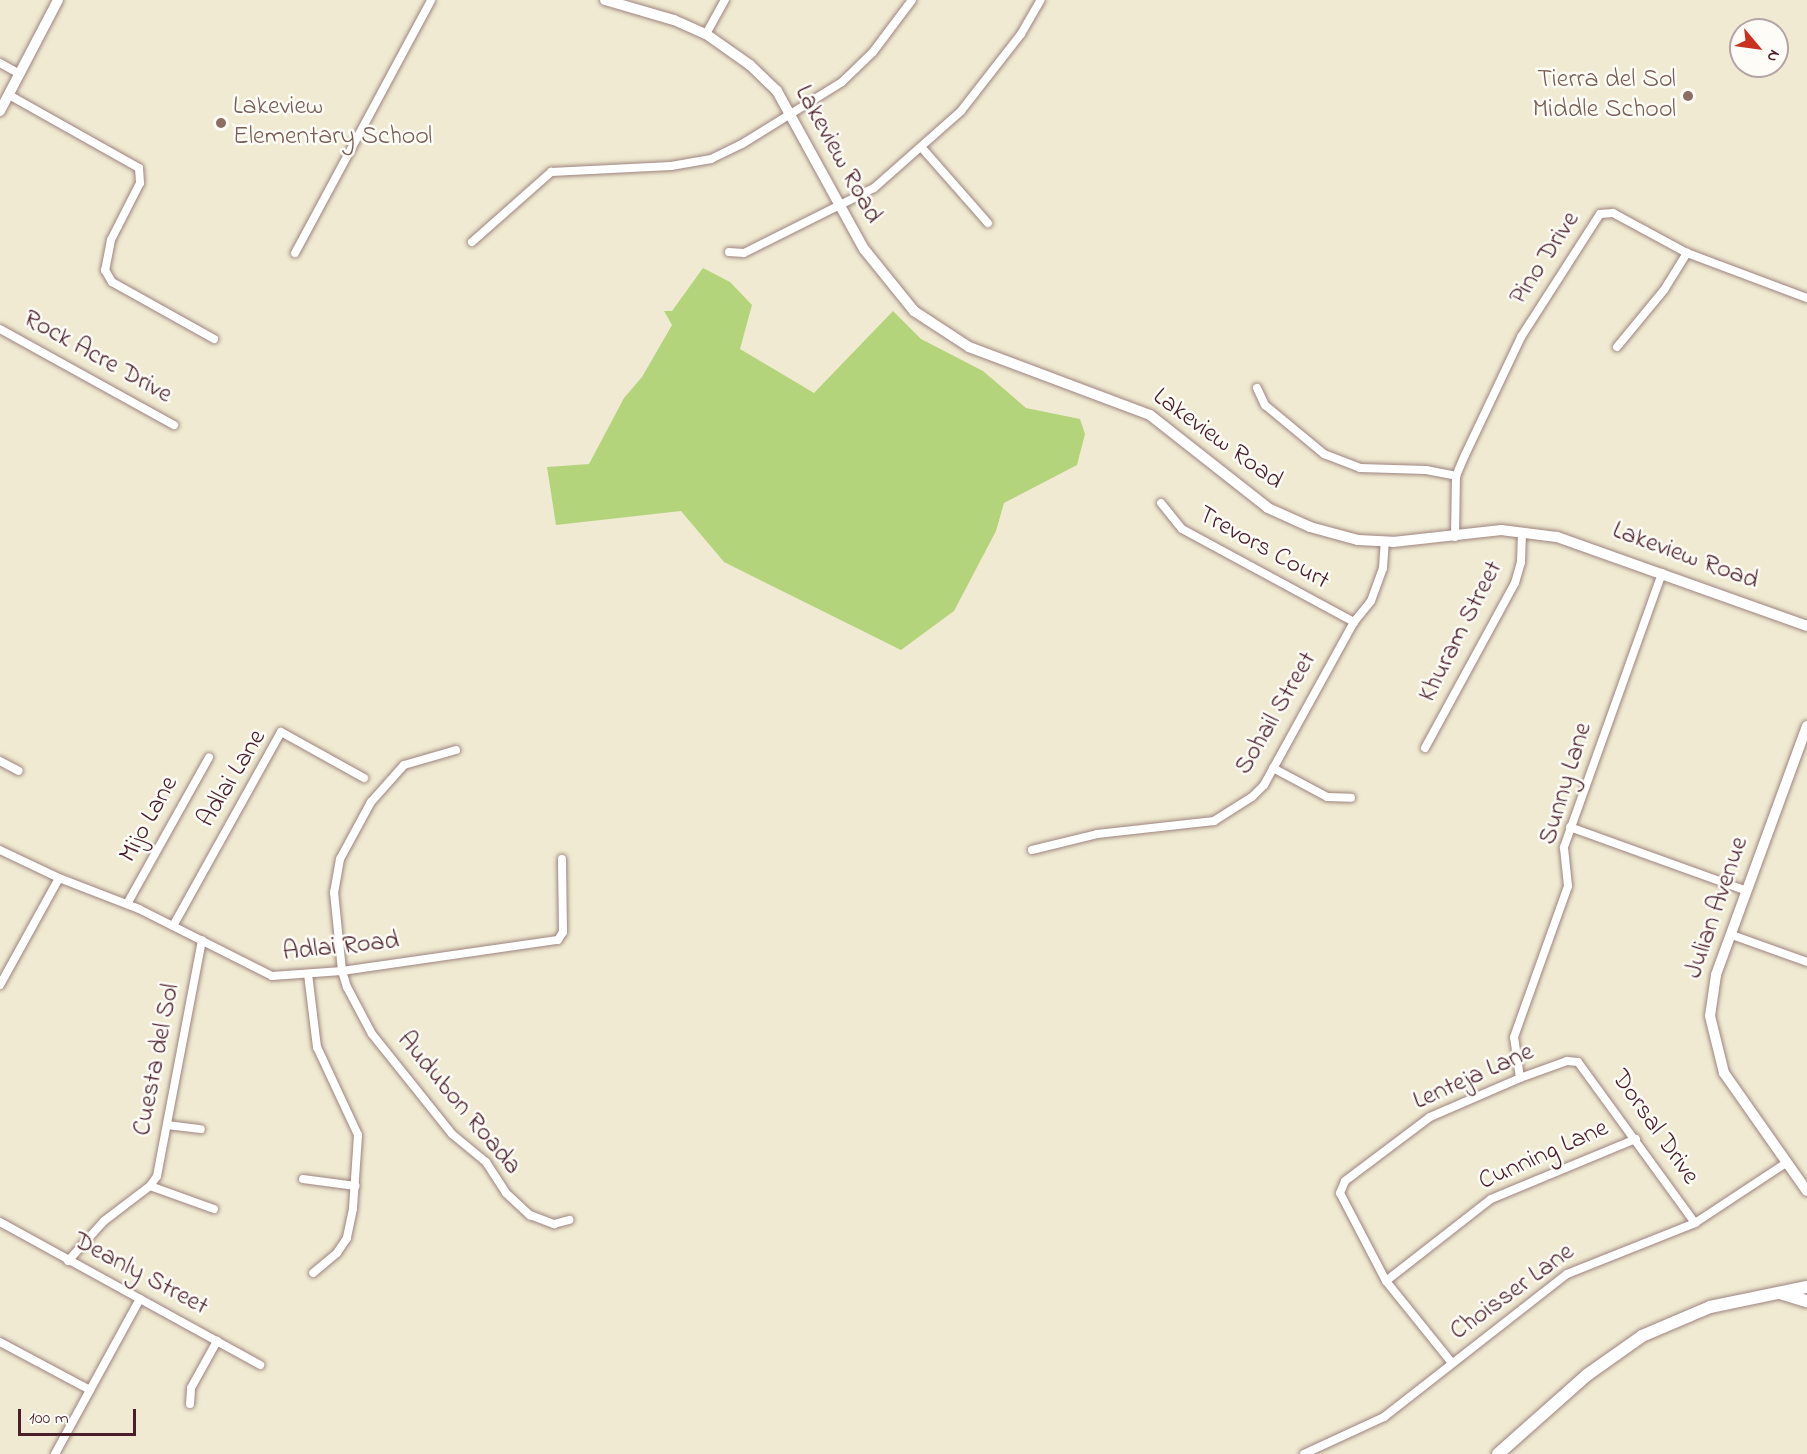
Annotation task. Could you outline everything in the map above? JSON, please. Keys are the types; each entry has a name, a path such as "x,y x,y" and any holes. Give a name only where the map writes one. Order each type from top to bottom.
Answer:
{"main road":[{"path":"1780,1293 1807,1277"},
{"path":"1498,1454 1587,1375 1631,1342 1697,1311 1807,1287"},
{"path":"1780,1293 1807,1301"}],"street":[{"path":"0,111 58,0"},
{"path":"295,253 431,0"},
{"name":"Lakeview Road","path":"605,0 674,20 706,34 750,65 777,91 793,115 841,207 887,281 914,310 969,347 1134,406 1268,508 1310,527 1358,540 1384,541 1455,537 1501,530 1574,541 1807,626"},
{"path":"706,34 725,0"},
{"path":"472,242 551,172 671,166 711,159 793,115 842,82 873,52 912,0"},
{"path":"729,252 744,253 841,207 873,188 922,148 993,73 1041,0"},
{"path":"0,63 20,74"},
{"path":"9,94 139,168 140,183 111,240 105,270 112,282 214,339"},
{"path":"922,148 988,224"},
{"name":"Pino Drive","path":"1455,537 1455,476 1521,337 1597,217 1613,213 1687,253 1807,298"},
{"path":"1617,347 1664,290 1687,253"},
{"name":"Rock Acre Drive","path":"0,328 174,424"},
{"path":"1257,388 1265,405 1324,454 1360,468 1426,470 1455,476"},
{"name":"Trevors Court","path":"1161,502 1182,529 1354,622"},
{"name":"Khuram Street","path":"1425,748 1515,583 1521,562 1522,532"},
{"name":"Sohail Street","path":"1032,850 1097,834 1214,821 1252,797 1273,768 1354,622 1379,585 1384,541"},
{"name":"Sunny Lane","path":"1520,1078 1514,1037 1568,886 1564,854 1570,827 1662,573"},
{"name":"Julian Avenue","path":"1807,726 1747,891 1711,1000 1713,1041 1731,1085 1807,1191"},
{"name":"Adlai Lane","path":"173,926 280,732 364,777"},
{"name":"Audubon Roada","path":"456,750 404,765 371,802 340,859 334,892 342,971 347,987 372,1034 452,1134 486,1162 506,1193 530,1215 554,1224 569,1220"},
{"name":"Mijo Lane","path":"127,904 209,757"},
{"path":"0,761 19,771"},
{"path":"1273,768 1327,797 1351,798"},
{"path":"1570,827 1747,891"},
{"name":"Adlai Road","path":"0,850 59,878 127,904 272,976 342,971 558,940 563,932 562,860"},
{"path":"0,985 59,878"},
{"path":"1732,935 1807,962"},
{"name":"Cuesta del Sol","path":"150,1186 157,1176 202,940"},
{"path":"308,974 317,1047 358,1135 356,1186 347,1238 337,1253 313,1273"},
{"name":"Lenteja Lane","path":"1386,1281 1344,1204 1341,1191 1345,1181 1426,1120 1520,1078 1576,1061"},
{"name":"Dorsal Drive","path":"1576,1061 1584,1067 1695,1223"},
{"path":"167,1125 201,1129"},
{"name":"Cunning Lane","path":"1386,1281 1491,1199 1636,1139"},
{"name":"Choisser Lane","path":"1304,1454 1377,1421 1576,1268 1695,1223 1786,1163"},
{"path":"303,1179 356,1186"},
{"path":"68,1261 104,1221 150,1186 214,1209"},
{"name":"Deanly Street","path":"0,1222 260,1365"},
{"path":"1386,1281 1452,1363"},
{"path":"56,1454 140,1299"},
{"path":"0,1341 90,1390"},
{"path":"190,1404 191,1388 217,1341"}],"green space":[{"path":"703,268 730,282 752,305 740,349 814,393 893,311 921,339 983,371 1026,408 1080,419 1085,434 1077,465 1004,503 996,531 954,611 901,650 724,562 681,511 556,525 547,467 589,464 624,398 642,377 672,325 664,311 672,311"}],"place":[{"name":"Tierra del Sol Middle School","path":"1688,96"},
{"name":"Lakeview Elementary School","path":"221,123"}]}
